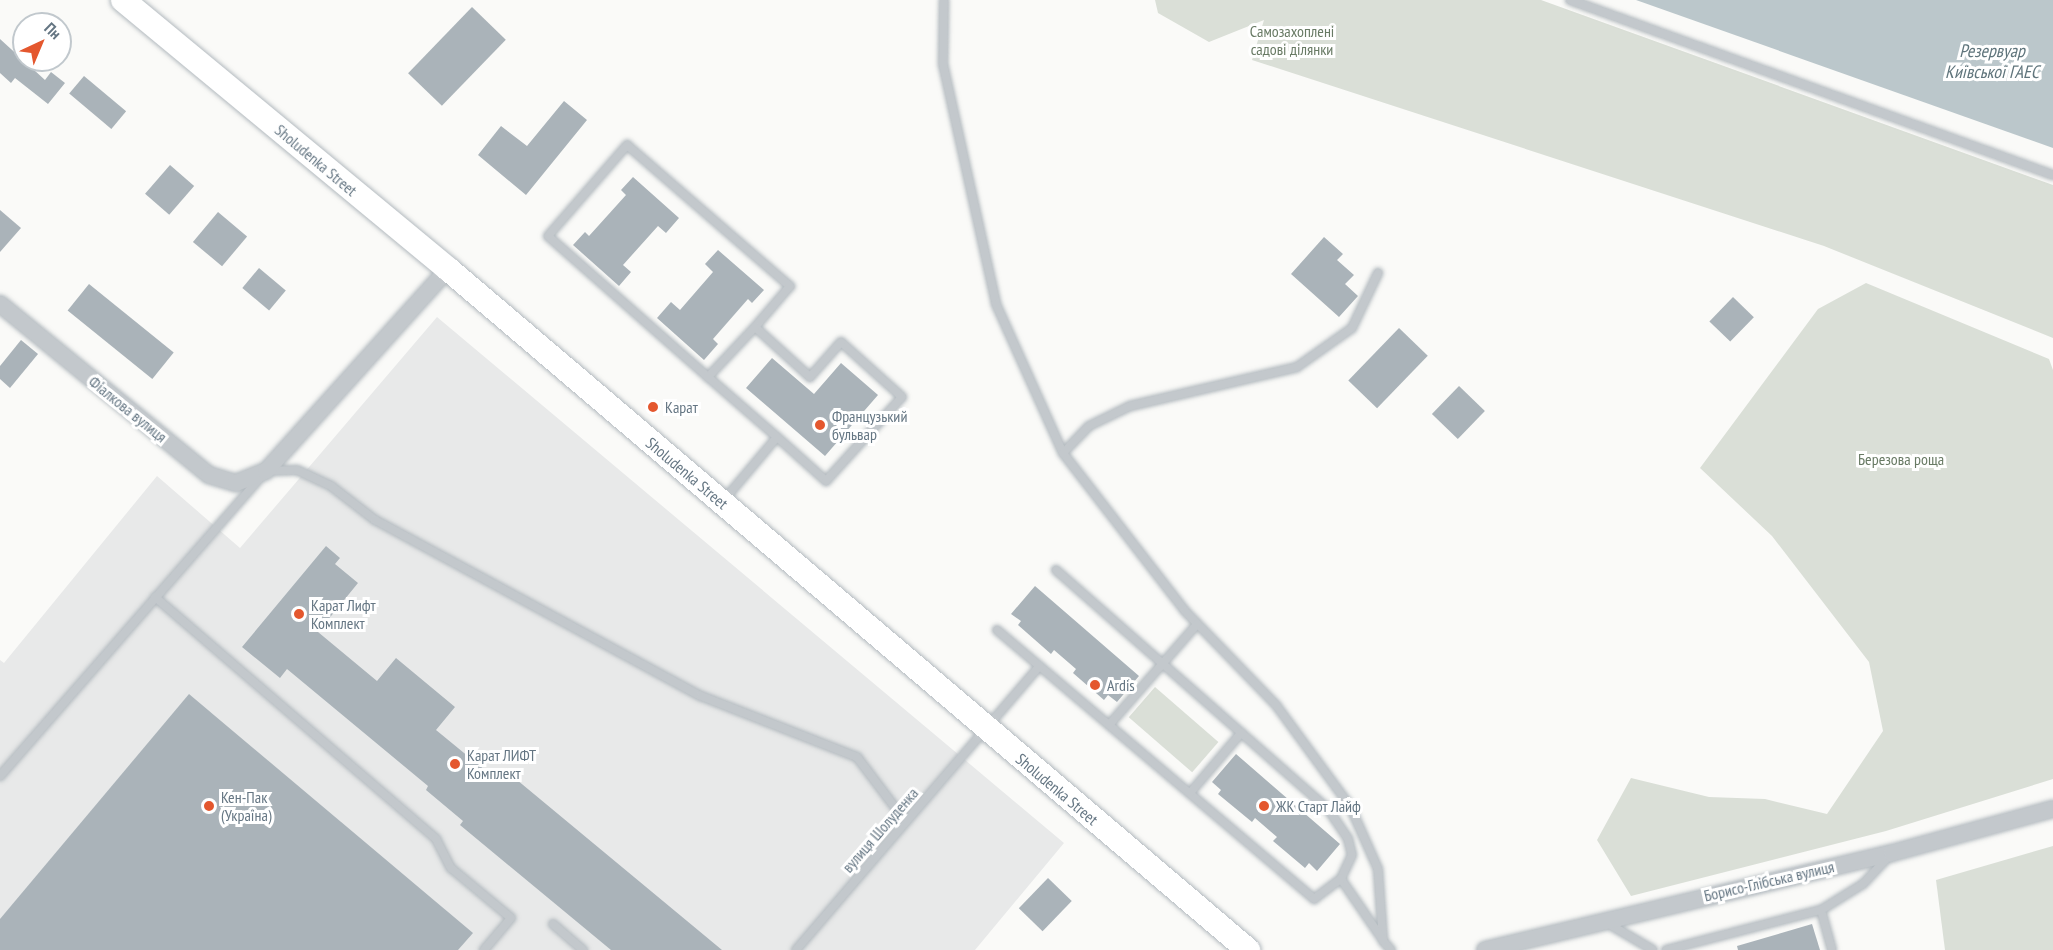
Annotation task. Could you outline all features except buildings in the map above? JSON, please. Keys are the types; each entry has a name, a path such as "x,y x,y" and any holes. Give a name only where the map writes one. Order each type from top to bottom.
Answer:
{"main road":[{"name":"Sholudenka Street","path":"123,0 448,269 1248,950"}],"street":[{"path":"266,471 448,269"},
{"name":"Фіалкова вулиця","path":"0,304 209,475 236,483 266,471"},
{"name":"Борисо-Глібська вулиця","path":"1485,950 1602,920 1892,853 2053,809"}],"lane":[{"path":"944,0 943,63 996,304 1063,453 1197,624 1276,705 1350,806 1378,869 1383,941"},
{"path":"1570,0 2053,175"},
{"path":"708,377 790,286 627,145 548,237 826,481 902,397 841,342 810,377 755,327"},
{"path":"1063,453 1089,426 1130,406 1297,367 1352,328 1378,273"},
{"path":"722,502 777,437"},
{"path":"0,776 266,471 297,470 331,486 375,520 701,696 857,757 906,822"},
{"path":"997,630 1314,898 1341,879 1352,855 1348,839 1328,809 1056,570"},
{"path":"154,597 436,839 451,868 511,918 484,950"},
{"path":"1110,725 1197,624"},
{"name":"вулиця Шолуденка","path":"796,950 1039,666"},
{"path":"1190,793 1241,733"},
{"path":"1666,950 1821,909 1863,885 1892,853"},
{"path":"1341,879 1391,950"},
{"path":"1821,909 1832,950"},
{"path":"1602,920 1653,950"},
{"path":"553,924 583,950"}],"shaded area":[{"path":"437,317 1064,843 975,950 0,950 0,660 4,663 157,476 240,548"}],"green space":[{"name":"Самозахоплені садові ділянки","path":"1155,0 1541,0 2053,185 2053,338 1824,246 1252,60 1264,20 1209,42 1158,13"},
{"name":"Березова роща","path":"1866,283 2049,359 2053,370 2053,779 1886,831 1631,896 1597,840 1631,778 1709,797 1765,799 1827,814 1883,731 1869,662 1772,536 1700,468 1818,309"},
{"path":"1155,687 1218,742 1192,772 1129,717"},
{"path":"2053,846 2053,950 1945,950 1936,880"}],"water":[{"name":"Резервуар Київської ГАЕС","path":"1636,0 2053,0 2053,148"}],"place":[{"name":"Карат","path":"653,407"},
{"name":"Французький бульвар","path":"820,425"},
{"name":"Карат Лифт Комплект","path":"299,614"},
{"name":"Ardis","path":"1095,685"},
{"name":"Карат ЛИФТ Комплект","path":"455,764"},
{"name":"Кен-Пак (Україна)","path":"209,806"},
{"name":"ЖК Старт Лайф","path":"1264,806"}]}
